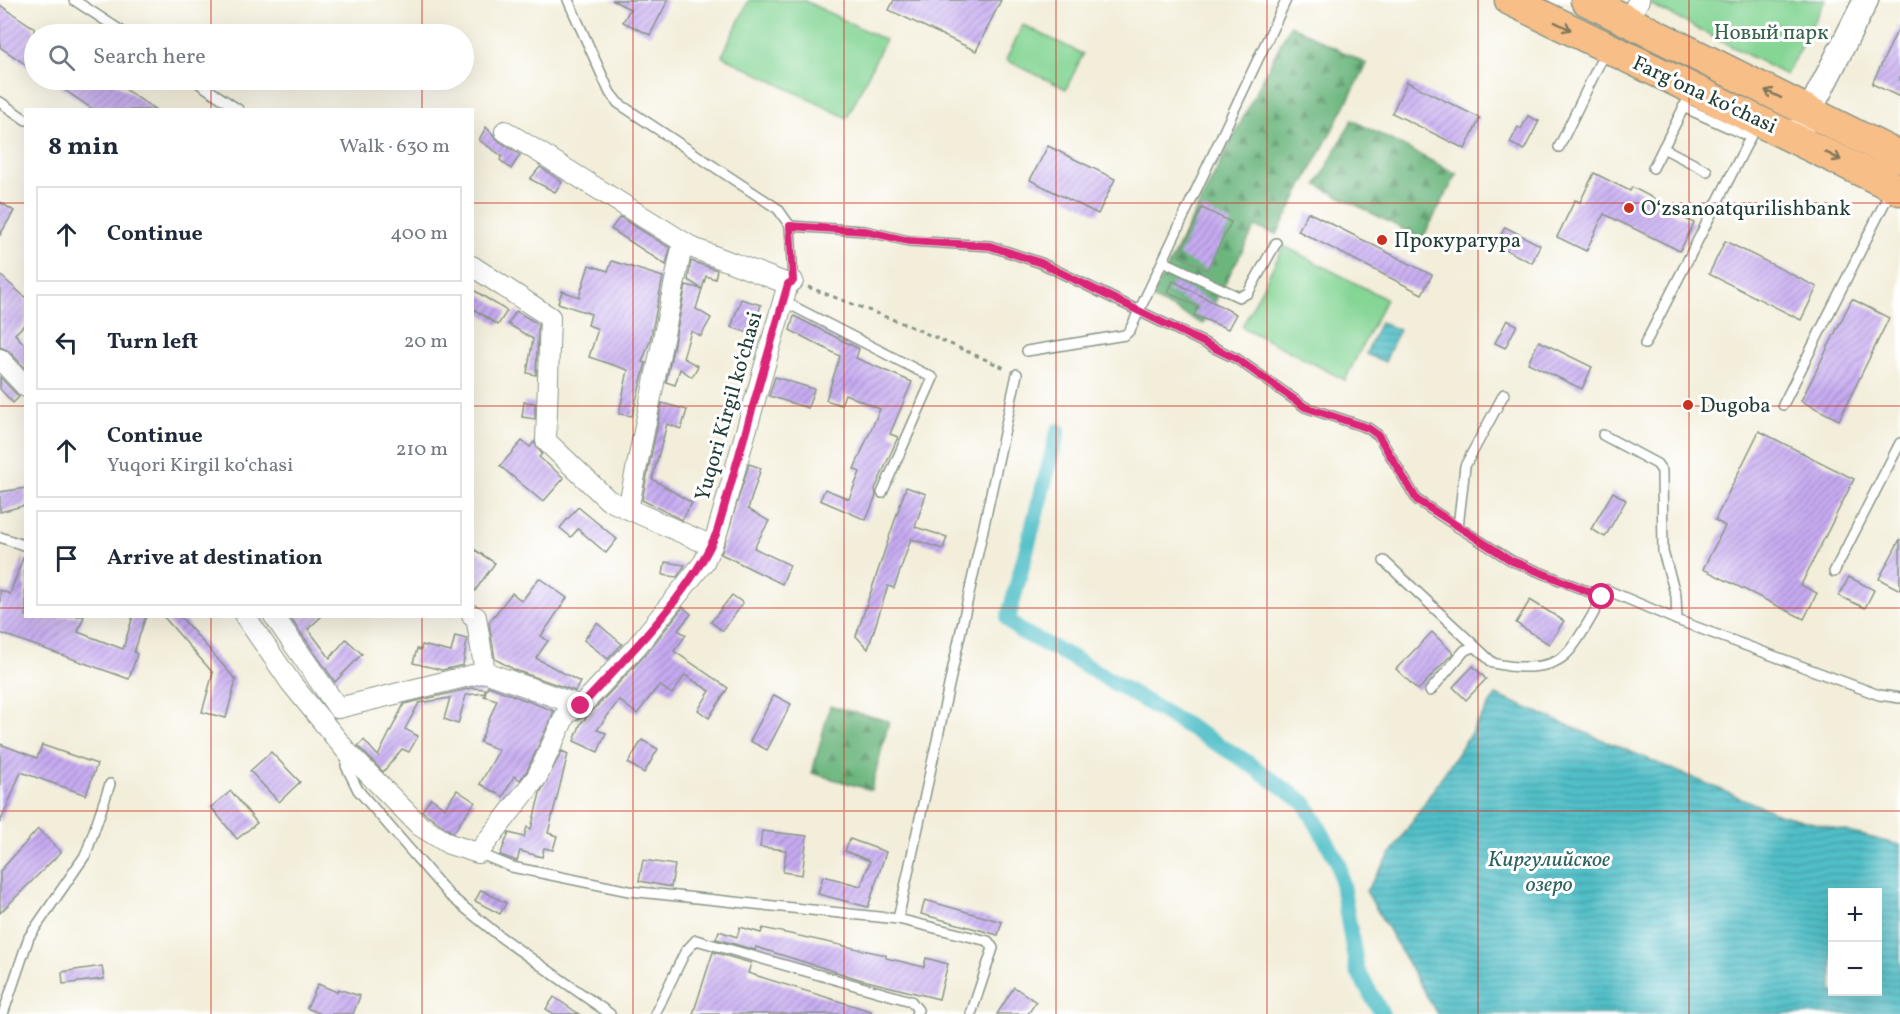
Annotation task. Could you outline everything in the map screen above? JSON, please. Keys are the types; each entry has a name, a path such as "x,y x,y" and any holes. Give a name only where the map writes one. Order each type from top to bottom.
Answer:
{"main road":[{"name":"Fargʻona koʻchasi","path":"1510,0 1607,47 1688,99 1754,129 1802,124 1900,157"},
{"name":"Fargʻona koʻchasi","path":"1586,0 1633,10 1897,188"}],"street":[{"path":"1802,124 1866,0"},
{"path":"505,131 683,242 788,289"},
{"path":"628,509 683,242"},
{"path":"474,267 550,317 546,441 608,500 712,546"},
{"name":"Yuqori Kirgil koʻchasi","path":"478,853 537,777 566,714 581,706 636,647 704,562 712,546 788,289"},
{"path":"0,358 24,385"},
{"path":"474,616 485,672"},
{"path":"246,618 291,683 348,753 420,826 448,844 478,853"},
{"path":"275,618 338,708 485,672 581,706"}],"lane":[{"path":"74,0 111,24"},
{"path":"568,0 610,93 618,104 778,209 790,226 788,289 933,378 882,493"},
{"path":"1027,351 1125,335 1140,310 1286,0"},
{"path":"1559,147 1607,47"},
{"path":"209,90 236,108"},
{"path":"1653,168 1688,99"},
{"path":"0,102 24,119"},
{"path":"1645,344 1754,129"},
{"path":"1663,148 1707,171"},
{"path":"1783,405 1897,188"},
{"path":"790,226 865,231 909,241 990,246 1041,263 1237,359 1305,407 1368,428 1378,435 1417,500 1512,561 1602,597"},
{"path":"1163,261 1239,297 1248,293 1276,243"},
{"path":"898,919 1017,374"},
{"path":"1458,527 1465,466 1504,394"},
{"path":"1603,435 1657,464 1662,471 1663,552 1676,596 1677,620"},
{"path":"1834,572 1900,443"},
{"path":"0,537 24,545"},
{"path":"1384,561 1493,663 1511,668 1552,664 1566,656 1607,590 1614,591 1677,620 1879,695 1900,698"},
{"path":"1430,691 1465,650 1475,647"},
{"path":"348,753 346,766 358,790 449,895 502,938 610,1014"},
{"path":"3,1014 28,937 86,854 110,784"},
{"path":"478,853 512,867 629,891 898,919 988,941 993,948 971,1014"},
{"path":"655,1014 685,952 696,940 911,1001 918,1010 916,1014"}],"path":[{"path":"788,289 907,325 1017,374"}],"green space":[{"path":"749,0 803,0 885,40 847,118 722,56"},
{"name":"Новый парк","path":"1653,0 1825,0 1786,75 1650,4"},
{"path":"1023,25 1083,54 1066,89 1006,60"},
{"path":"1290,25 1367,64 1277,234 1255,227 1203,324 1152,298"},
{"path":"1352,120 1457,174 1422,239 1317,185"},
{"path":"1284,246 1386,299 1345,380 1242,327"},
{"path":"830,706 889,721 871,790 812,773"}],"water":[{"path":"1380,322 1399,330 1385,362 1366,354"},
{"name":"Киргулийское озеро","path":"1496,695 1779,814 1900,845 1900,1014 1437,1014 1366,891"}],"building":[{"path":"612,0 668,0 650,35 623,22 630,9"},
{"path":"894,0 1001,0 976,51 889,10"},
{"path":"0,5 28,24 24,24 24,63 0,47"},
{"path":"1900,25 1900,97 1872,84"},
{"path":"1407,82 1480,118 1465,149 1392,113"},
{"path":"65,90 126,90 153,108 91,108"},
{"path":"1528,116 1539,121 1524,150 1510,143 1518,127 1521,129"},
{"path":"486,127 499,141 520,155 511,169 500,160 502,156 479,140"},
{"path":"1048,146 1115,179 1098,214 1030,180"},
{"path":"540,167 562,182 555,192 530,179"},
{"name":"Oʻzsanoatqurilishbank","path":"1594,173 1630,191 1632,187 1655,199 1653,203 1694,223 1680,251 1604,214 1586,251 1557,237 1575,200 1580,202"},
{"path":"0,202 14,211 0,235"},
{"path":"1202,208 1231,222 1207,270 1179,256"},
{"path":"1308,212 1432,275 1422,294 1298,231"},
{"path":"620,217 670,248 666,265 611,229"},
{"path":"1505,227 1540,245 1532,263 1496,245"},
{"path":"1725,241 1817,287 1801,320 1709,274"},
{"path":"612,261 663,277 650,341 642,362 646,363 632,416 619,414 628,370 589,357 598,329 588,325 591,314 558,303 562,291 579,297 589,265 608,271"},
{"path":"691,261 717,270 715,279 706,276 702,289 688,280"},
{"path":"0,275 24,296 24,325 15,334 24,344 24,367 9,351 0,347"},
{"path":"1173,281 1236,314 1228,329 1194,315 1198,307 1168,292"},
{"path":"686,285 702,289 696,309 711,318 701,336 691,331 683,358 698,366 692,377 680,369 675,385 666,382"},
{"path":"474,290 507,311 498,325 474,309"},
{"path":"741,299 761,305 752,334 731,327"},
{"path":"1852,299 1889,318 1839,420 1801,401"},
{"path":"516,311 538,324 536,375 527,373 533,339 508,324"},
{"path":"794,316 859,349 856,358 912,382 890,434 898,437 875,489 876,496 866,520 820,500 825,489 849,499 860,472 854,469 880,409 845,394 841,405 826,400 840,356 790,330"},
{"path":"1507,320 1517,325 1505,348 1495,343"},
{"path":"1539,341 1592,367 1582,389 1528,363"},
{"path":"0,377 19,397 13,403 0,389"},
{"path":"775,377 814,389 808,408 769,396"},
{"path":"524,402 535,403 535,419 522,417"},
{"path":"662,403 687,410 681,429 667,424 652,479 692,503 682,520 642,500"},
{"path":"1759,431 1854,479 1801,585 1817,593 1804,619 1703,569 1725,526 1715,520"},
{"path":"522,441 530,447 534,442 542,454 539,457 564,478 543,502 500,466"},
{"path":"749,464 761,468 748,509 769,521 754,548 790,565 782,584 721,554"},
{"path":"906,487 926,494 915,527 947,537 943,549 911,539 894,588 888,586 868,649 856,636"},
{"path":"24,488 24,506 0,512 0,492"},
{"path":"1613,492 1626,500 1605,537 1591,529"},
{"path":"578,507 617,539 606,553 578,529 571,537 560,528"},
{"path":"1900,539 1900,590 1879,579"},
{"path":"474,549 495,563 474,592"},
{"path":"24,555 24,618 83,618 78,632 123,649 132,618 145,618 134,652 137,654 129,679 0,633 0,590 10,594"},
{"path":"665,562 685,565 677,577 663,575"},
{"path":"1849,577 1874,590 1865,608 1839,596"},
{"path":"539,578 567,598 541,636 548,641 536,658 580,682 575,691 515,670 495,659 489,622 512,593 522,601"},
{"path":"732,595 743,603 723,631 711,622"},
{"path":"1530,600 1564,621 1549,644 1516,623"},
{"path":"683,607 691,614 678,630 686,635 674,651 728,688 709,718 698,710 710,691 685,675 672,694 659,685 637,714 619,700 597,730 606,733 598,752 574,741 581,723 645,655"},
{"path":"165,618 182,618 236,680 226,718 202,712 213,673"},
{"path":"290,618 320,618 308,629 330,658 346,639 362,654 335,682"},
{"path":"597,623 622,644 608,659 584,640"},
{"path":"1432,632 1453,653 1418,690 1396,669"},
{"path":"455,636 467,639 463,665 442,670 413,663 417,649 421,650 422,645 451,652"},
{"path":"1473,666 1486,679 1466,700 1453,687"},
{"path":"488,686 554,711 527,771 520,780 514,776 503,797 480,784 499,750 480,742 497,700 484,696"},
{"path":"472,688 485,689 485,693 466,695 458,724 444,719 450,698 419,703 405,729 418,736 409,752 402,749 383,772 358,746 364,740 378,756 404,704"},
{"path":"774,695 791,704 767,750 750,741"},
{"path":"642,740 658,749 644,773 628,763"},
{"path":"0,744 37,758 42,745 97,764 86,795 21,772 0,823"},
{"path":"562,751 568,754 548,833 557,836 553,850 544,848 542,857 520,851 517,861 500,855 509,833 524,837 527,827 531,829 540,793"},
{"path":"271,752 300,782 279,802 250,771"},
{"path":"457,790 475,802 453,833 422,811 431,798 445,808"},
{"path":"231,791 257,823 237,839 211,807"},
{"path":"38,829 61,852 0,913 0,871"},
{"path":"762,831 807,836 802,875 783,872 786,850 760,847"},
{"path":"850,839 886,852 868,907 818,894 823,876 861,886 870,861 845,851"},
{"path":"643,860 675,865 671,887 639,881"},
{"path":"481,890 506,903 500,914 475,901"},
{"path":"925,900 1002,922 998,935 921,914"},
{"path":"740,927 761,933 763,928 886,955 886,958 924,967 926,958 948,964 939,999 859,979 756,947 755,950 716,939 719,931 737,937"},
{"path":"713,952 751,963 748,973 871,1011 871,1014 693,1014"},
{"path":"102,966 104,979 63,984 62,972"},
{"path":"318,984 337,992 338,989 360,996 353,1014 321,1014 307,1008"},
{"path":"1014,987 1036,1002 1028,1014 997,1014"},
{"path":"554,997 579,1014 554,1014 546,1009"}],"waterway":[{"path":"1058,431 1008,619 1020,631 1071,657 1241,758 1305,803 1338,862 1357,970 1382,1014"}],"place":[{"name":"Oʻzsanoatqurilishbank","path":"1629,208"},
{"name":"Прокуратура","path":"1382,240"},
{"name":"Dugoba","path":"1688,405"}],"route":[{"path":"581,706 636,647 704,562 717,532 788,284 793,281 790,226 865,231 909,241 990,246 1041,263 1237,359 1305,407 1368,428 1378,435 1409,492 1417,500 1512,561 1602,597"}]}
